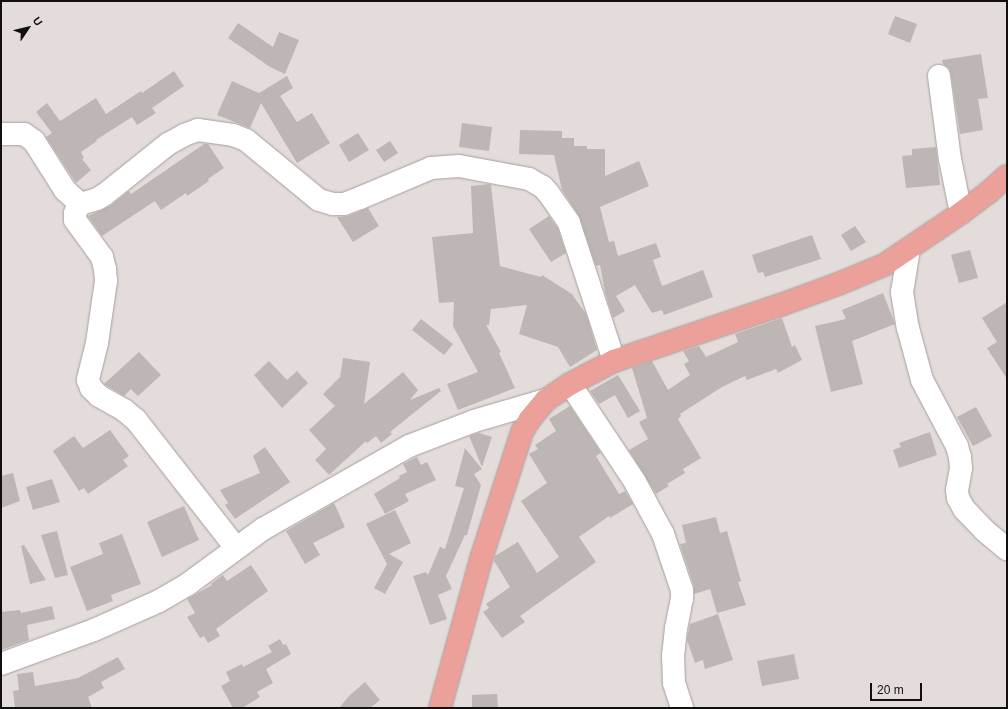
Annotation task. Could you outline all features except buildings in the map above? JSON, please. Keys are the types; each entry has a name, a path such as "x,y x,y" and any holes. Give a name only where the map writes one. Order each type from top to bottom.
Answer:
{"main road":[{"path":"440,708 481,559 522,432 530,419 546,400 570,384 614,361 838,284 884,264 909,249 961,213 1007,176"}],"street":[{"path":"939,76 950,159 961,213"},
{"path":"236,548 136,420 124,410 98,396 91,388 88,380 97,343 106,281 102,258 75,220 75,213 80,204 97,199 104,195 168,144 184,135 198,130 233,135 246,140 319,200 333,204 344,204 431,168 459,166 529,179 543,187 569,223 614,361"},
{"path":"1,134 24,134 34,141 65,190 72,199 80,204"},
{"path":"909,249 902,292 908,328 922,380 957,446 960,456 961,468 957,490 958,498 984,530 1007,549"},
{"path":"570,384 635,482 665,541 682,590 673,655 674,683 682,708"},
{"path":"1,664 94,630 159,601 188,584 263,530 409,446 474,421 546,400"}]}
